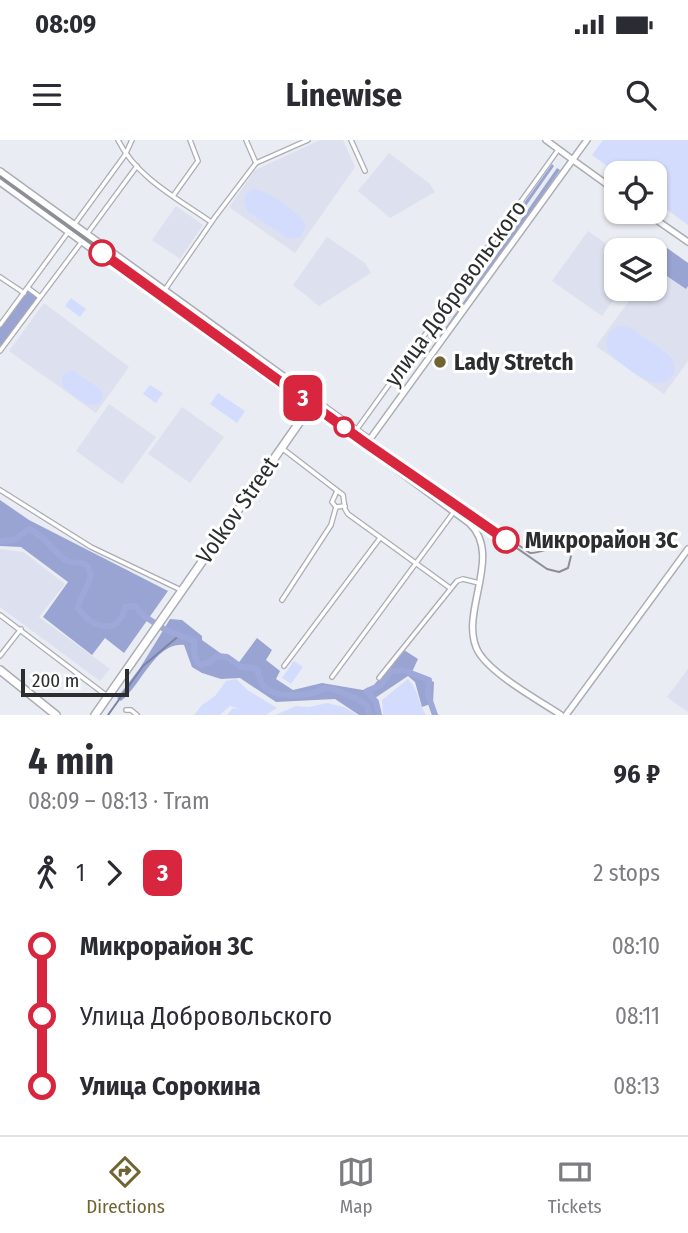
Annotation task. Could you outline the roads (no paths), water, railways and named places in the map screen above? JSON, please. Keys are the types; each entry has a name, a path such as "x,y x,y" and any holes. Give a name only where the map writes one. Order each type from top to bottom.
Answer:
{"main road":[{"path":"2,178 313,403"},
{"name":"Volkov Street","path":"95,715 313,403"},
{"path":"0,670 56,715"}],"street":[{"path":"118,140 125,155 137,166 173,196 211,222"},
{"path":"0,325 125,155 132,140"},
{"path":"173,196 198,161 190,140"},
{"path":"246,140 256,163"},
{"path":"162,294 211,222 256,163 308,140"},
{"path":"351,140 365,171"},
{"path":"546,140 604,182"},
{"name":"улица Добровольского","path":"365,446 587,140"},
{"name":"улица Добровольского","path":"352,436 558,150"},
{"path":"0,351 137,166"},
{"path":"662,224 688,242"},
{"path":"0,276 24,293"},
{"path":"27,288 41,297"},
{"path":"313,403 370,440"},
{"path":"313,403 352,436 476,529 482,541 473,633 476,648 480,655 521,689 561,715"},
{"path":"281,448 343,495 348,514 450,588"},
{"path":"0,490 91,547 181,590"},
{"path":"336,507 332,502 337,491"},
{"path":"336,507 345,506"},
{"path":"282,600 331,526 336,507"},
{"path":"332,677 454,512"},
{"path":"284,666 380,538"},
{"path":"566,715 688,549"},
{"path":"379,678 457,581 463,579 479,583"},
{"path":"0,615 109,697"},
{"path":"0,656 21,629"},
{"path":"125,710 131,710 137,715"}],"waterway":[{"path":"0,541 14,540 29,529 67,561 86,565 90,576 78,608 97,624 111,626 117,623 125,607 135,606 144,616 164,629 194,641 195,657 201,665 217,656 227,657 241,667 256,668 262,684 273,692 295,695 329,688 367,705 369,715"},
{"path":"108,715 143,666 181,634"},
{"path":"379,715 376,702 367,691 381,685 390,672 403,670 429,680 428,695 435,715"}],"tram line":[{"path":"0,176 369,442 530,553 552,548 567,551 571,556 568,568 559,572 547,569 367,444 0,178"},
{"name":"3","path":"102,253 367,444 506,540"}],"place":[{"name":"Lady Stretch","path":"440,362"},
{"name":"Микрорайон 3С","path":"506,540"}]}
